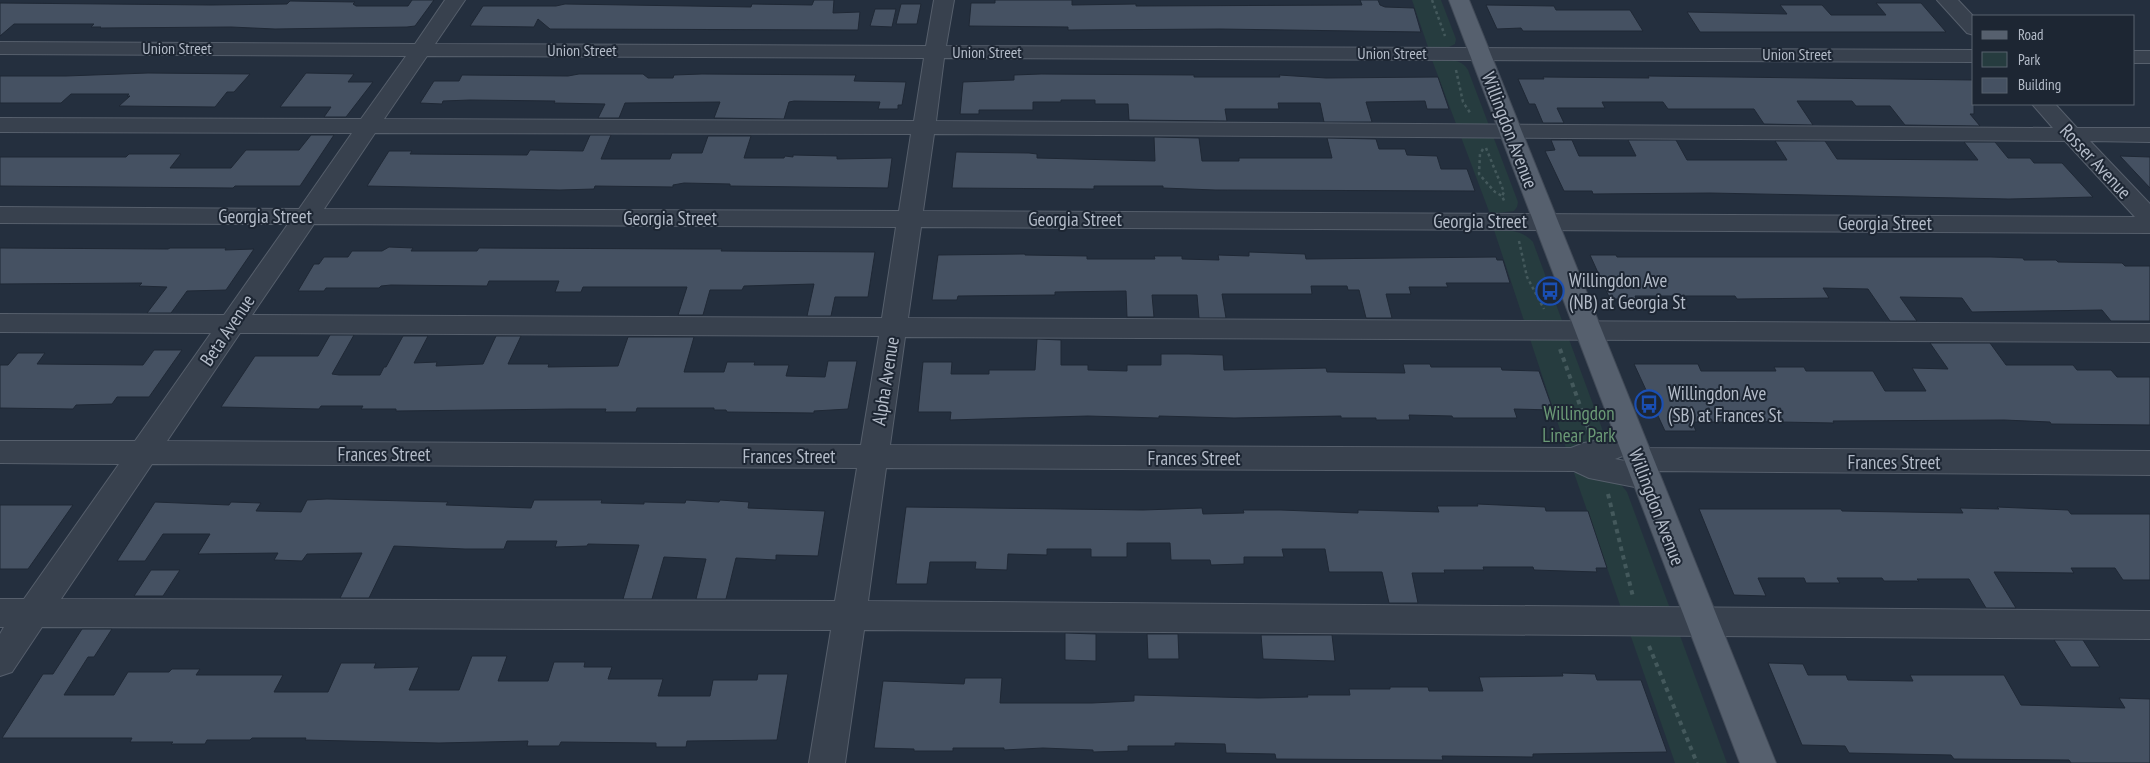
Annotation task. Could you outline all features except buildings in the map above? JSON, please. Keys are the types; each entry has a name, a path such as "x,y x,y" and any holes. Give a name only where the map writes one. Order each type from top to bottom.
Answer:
{"main road":[{"name":"Willingdon Avenue","path":"1459,0 1758,763"}],"street":[{"name":"Beta Avenue","path":"0,661 455,0"},
{"name":"Alpha Avenue","path":"827,763 944,0"},
{"path":"1947,0 1972,27"},
{"name":"Union Street","path":"0,48 1972,56"},
{"path":"2135,57 2150,57"},
{"name":"Rosser Avenue","path":"2044,105 2150,219"},
{"path":"0,125 923,128 1483,138 1510,131 2150,134"},
{"name":"Georgia Street","path":"0,215 2150,225"},
{"path":"0,323 2150,333"},
{"name":"Frances Street","path":"1578,460 1584,454 1608,450 1638,459"},
{"name":"Frances Street","path":"0,452 1578,460 1589,466 1638,459 2150,463"},
{"path":"0,613 982,616 2150,625"}],"path":[{"path":"1432,0 1447,42"},
{"path":"1455,65 1463,102 1483,138 1504,192 1502,196 1494,192 1479,174 1483,138"}],"green space":[{"path":"1412,0 1441,0 1456,39 1455,44 1449,47 1428,47"},
{"path":"1432,60 1457,61 1468,70 1518,202 1514,211 1490,214"},
{"name":"Willingdon Linear Park","path":"1494,230 1520,233 1533,242 1604,434 1602,443 1599,446 1566,448"},
{"name":"Willingdon Linear Park","path":"1574,473 1604,475 1616,481 1627,492 1727,763 1675,763"}],"place":[{"name":"Willingdon Ave (NB) at Georgia St","path":"1550,291"},
{"name":"Willingdon Ave (SB) at Frances St","path":"1649,404"}]}
